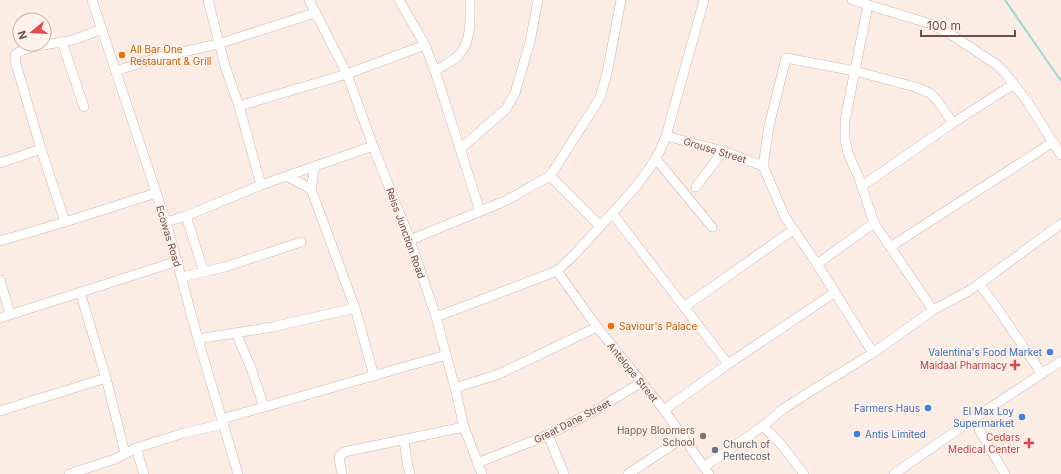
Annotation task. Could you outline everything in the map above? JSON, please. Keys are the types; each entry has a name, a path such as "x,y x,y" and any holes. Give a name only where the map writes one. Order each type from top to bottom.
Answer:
{"street":[{"name":"Ecowas Road","path":"92,0 166,222 178,261 198,339 238,474"},
{"path":"208,0 218,44 239,106 261,185"},
{"name":"Reiss Junction Road","path":"309,0 347,74 373,146 410,240 436,317 464,427 482,474"},
{"path":"399,0 425,45 435,71 480,211"},
{"path":"435,71 459,55 466,42 469,29 470,0"},
{"path":"460,148 506,109 515,93 530,42 538,0"},
{"path":"410,240 505,201 550,176 600,98 607,73 621,0"},
{"path":"436,317 557,271 575,254 634,189 656,158 666,136 704,0"},
{"path":"852,0 931,24 955,37 997,65 1005,72 1027,101 1061,155"},
{"path":"868,5 845,120 845,140 848,153 862,186 874,222 933,310"},
{"path":"115,70 160,57 218,44 315,13"},
{"path":"65,222 41,149 16,64 16,55 17,52 29,48 62,42 102,29"},
{"path":"62,42 84,107"},
{"path":"239,106 347,74 425,45"},
{"path":"873,353 817,264 785,217 763,166 769,126 786,58 855,71 915,87 930,93 937,100 953,123"},
{"path":"862,186 953,123 1014,84"},
{"name":"Grouse Street","path":"666,136 723,151 763,166"},
{"path":"890,247 1053,142"},
{"path":"166,222 186,216 261,185 373,146"},
{"path":"0,163 41,149"},
{"path":"696,187 723,151"},
{"path":"656,158 712,227"},
{"path":"315,166 311,189 355,308 374,376"},
{"path":"287,176 311,189"},
{"path":"550,176 600,226"},
{"path":"0,241 156,193"},
{"path":"612,213 728,364"},
{"path":"186,216 204,272"},
{"path":"817,264 874,222"},
{"path":"706,471 774,416 811,391 873,353 933,310 967,292 1061,224"},
{"path":"684,307 793,230"},
{"path":"182,277 225,268 301,242"},
{"path":"0,318 178,261"},
{"name":"Antelope Street","path":"557,271 597,327 664,410 706,471"},
{"path":"0,280 10,314"},
{"path":"978,284 991,300 1042,374"},
{"path":"80,292 106,378 125,453"},
{"path":"664,410 728,364 834,293"},
{"path":"198,339 272,327 355,308"},
{"path":"455,388 498,374 597,327"},
{"path":"236,333 251,368 264,407"},
{"path":"69,474 115,459 136,448 222,422 264,407 446,355"},
{"path":"894,474 973,419 1061,361"},
{"path":"0,411 106,378"},
{"name":"Great Dane Street","path":"477,463 548,435 596,410 642,382"},
{"path":"973,419 1005,474"},
{"path":"763,426 779,442 804,474"},
{"path":"342,474 339,457 344,452 464,427"},
{"path":"548,435 564,474"},
{"path":"628,474 684,437"},
{"path":"404,440 410,474"},
{"path":"136,448 144,474"}],"waterway":[{"path":"1005,0 1061,81"}],"place":[{"name":"All Bar One Restaurant & Grill","path":"122,55"},
{"name":"Saviour's Palace","path":"611,326"},
{"name":"Valentina's Food Market","path":"1050,352"},
{"name":"Maidaal Pharmacy","path":"1015,365"},
{"name":"Farmers Haus","path":"928,408"},
{"name":"El Max Loy Supermarket","path":"1022,417"},
{"name":"Antis Limited","path":"857,434"},
{"name":"Happy Bloomers School","path":"703,436"},
{"name":"Cedars Medical Center","path":"1029,443"},
{"name":"Church of Pentecost","path":"715,450"}]}
